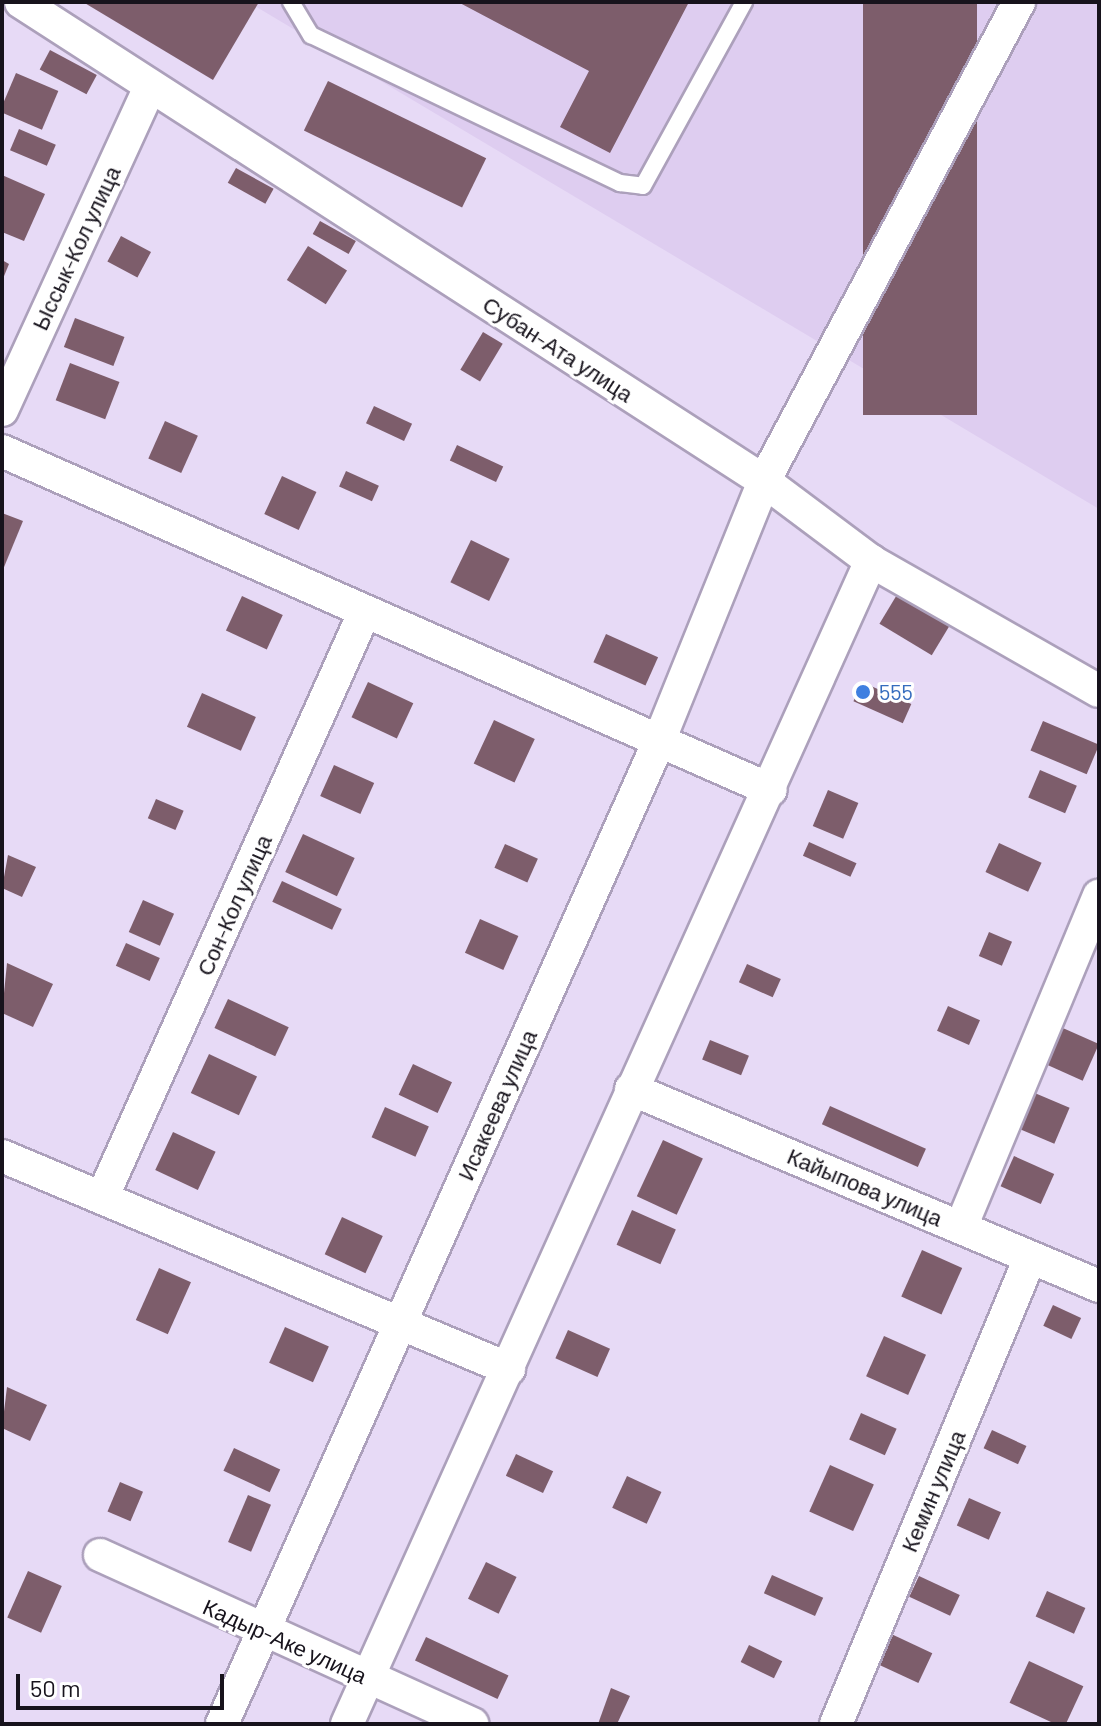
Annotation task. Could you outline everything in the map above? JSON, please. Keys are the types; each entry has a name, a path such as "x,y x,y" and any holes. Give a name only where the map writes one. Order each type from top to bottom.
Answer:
{"street":[{"name":"Субан-Ата улица","path":"21,2 764,481 871,561 1099,691"},
{"name":"Исакеева улица","path":"222,1724 659,741 764,481 1019,2"},
{"name":"Ыссык-Кол улица","path":"2,410 150,86"},
{"path":"2,451 771,790"},
{"path":"347,1724 509,1369 631,1089 771,790 871,561"},
{"name":"Сон-Кол улица","path":"102,1198 365,611"},
{"path":"961,1227 1099,896"},
{"name":"Кайыпова улица","path":"631,1089 1099,1286"},
{"path":"5,1165 102,1198 509,1369"},
{"name":"Кемин улица","path":"836,1724 1030,1258"},
{"name":"Кадыр-Аке улица","path":"100,1555 261,1633 472,1724"}],"lane":[{"path":"291,2 311,35 620,183 643,186 744,2"}],"shaded area":[{"path":"248,2 1099,2 1099,509"}],"building":[{"path":"83,2 259,2 213,80"},
{"path":"458,2 689,2 610,153 560,127 589,71"},
{"path":"863,2 977,2 977,415 863,415"},
{"path":"50,50 97,75 86,94 40,69"},
{"path":"16,73 58,91 42,130 2,113"},
{"path":"328,81 486,158 462,208 304,130"},
{"path":"19,129 56,145 47,166 10,150"},
{"path":"236,168 274,189 265,204 228,183"},
{"path":"2,175 45,194 24,241 2,232"},
{"path":"320,221 356,241 349,254 313,234"},
{"path":"121,236 151,252 137,278 107,262"},
{"path":"308,246 347,270 326,304 287,280"},
{"path":"2,260 9,264 2,281"},
{"path":"75,318 124,337 113,366 64,347"},
{"path":"483,332 503,344 480,382 460,370"},
{"path":"70,363 119,382 105,419 56,400"},
{"path":"374,406 412,424 404,441 366,423"},
{"path":"165,421 198,436 181,473 148,458"},
{"path":"457,445 503,467 496,482 450,460"},
{"path":"346,471 379,486 372,501 339,487"},
{"path":"282,476 316,492 299,530 264,514"},
{"path":"2,513 23,521 2,572"},
{"path":"471,540 510,559 489,601 450,582"},
{"path":"898,593 950,624 932,655 879,624"},
{"path":"242,596 283,615 267,649 226,630"},
{"path":"606,634 658,657 645,686 593,662"},
{"path":"368,682 413,703 397,738 352,717"},
{"path":"862,682 911,704 903,723 853,701"},
{"path":"202,693 256,717 241,751 187,727"},
{"path":"494,720 535,739 514,783 474,764"},
{"path":"1043,721 1099,745 1087,774 1030,750"},
{"path":"334,765 374,783 360,814 320,796"},
{"path":"1040,770 1077,786 1065,813 1028,798"},
{"path":"828,790 858,803 843,839 813,826"},
{"path":"156,799 184,811 175,830 148,818"},
{"path":"303,834 355,858 337,896 285,872"},
{"path":"809,842 857,863 850,877 803,856"},
{"path":"999,843 1042,863 1028,892 985,872"},
{"path":"505,844 538,859 527,882 494,868"},
{"path":"8,855 36,867 22,897 2,888"},
{"path":"282,881 342,909 332,930 272,902"},
{"path":"143,900 174,914 160,946 129,932"},
{"path":"480,919 518,936 503,970 465,953"},
{"path":"989,932 1012,942 1002,966 979,956"},
{"path":"126,943 160,958 150,981 116,966"},
{"path":"7,963 53,984 33,1027 2,1013"},
{"path":"747,964 781,979 773,997 739,982"},
{"path":"228,999 289,1027 275,1056 214,1028"},
{"path":"948,1006 980,1020 969,1045 937,1031"},
{"path":"1056,1025 1099,1044 1083,1081 1040,1062"},
{"path":"710,1040 749,1056 741,1075 702,1059"},
{"path":"209,1054 257,1076 239,1115 191,1093"},
{"path":"413,1064 452,1082 438,1113 399,1095"},
{"path":"1030,1091 1070,1108 1054,1144 1015,1127"},
{"path":"830,1106 926,1149 918,1167 822,1124"},
{"path":"385,1107 429,1127 415,1157 372,1137"},
{"path":"173,1132 216,1152 198,1190 155,1170"},
{"path":"663,1140 703,1159 677,1215 637,1196"},
{"path":"1014,1156 1054,1174 1041,1204 1001,1186"},
{"path":"632,1210 676,1230 660,1264 617,1245"},
{"path":"342,1217 383,1236 365,1273 325,1254"},
{"path":"922,1250 962,1268 941,1314 901,1297"},
{"path":"159,1268 191,1282 168,1334 136,1320"},
{"path":"1053,1305 1081,1318 1071,1339 1043,1326"},
{"path":"285,1327 329,1347 313,1382 269,1363"},
{"path":"568,1330 610,1349 597,1377 555,1358"},
{"path":"884,1336 926,1355 908,1395 866,1376"},
{"path":"7,1387 47,1405 30,1441 2,1428"},
{"path":"861,1413 897,1429 885,1455 849,1439"},
{"path":"992,1430 1026,1446 1018,1464 984,1448"},
{"path":"234,1448 280,1470 270,1492 223,1471"},
{"path":"516,1454 553,1471 543,1493 506,1476"},
{"path":"830,1465 874,1485 853,1531 809,1512"},
{"path":"627,1476 661,1492 647,1524 612,1508"},
{"path":"120,1482 143,1492 131,1521 107,1511"},
{"path":"248,1495 271,1505 251,1552 228,1542"},
{"path":"969,1498 1001,1512 989,1540 957,1525"},
{"path":"486,1562 517,1577 499,1614 468,1599"},
{"path":"28,1571 62,1586 41,1633 7,1618"},
{"path":"772,1575 823,1598 815,1616 764,1593"},
{"path":"919,1576 960,1595 950,1616 909,1597"},
{"path":"1047,1591 1085,1608 1074,1634 1036,1617"},
{"path":"887,1632 932,1653 918,1683 873,1662"},
{"path":"426,1637 508,1675 497,1699 415,1661"},
{"path":"749,1645 782,1661 774,1678 741,1662"},
{"path":"1029,1661 1083,1686 1066,1724 1055,1724 1010,1703"},
{"path":"611,1688 630,1696 617,1724 598,1724"}],"place":[{"name":"555","path":"863,692"}]}
